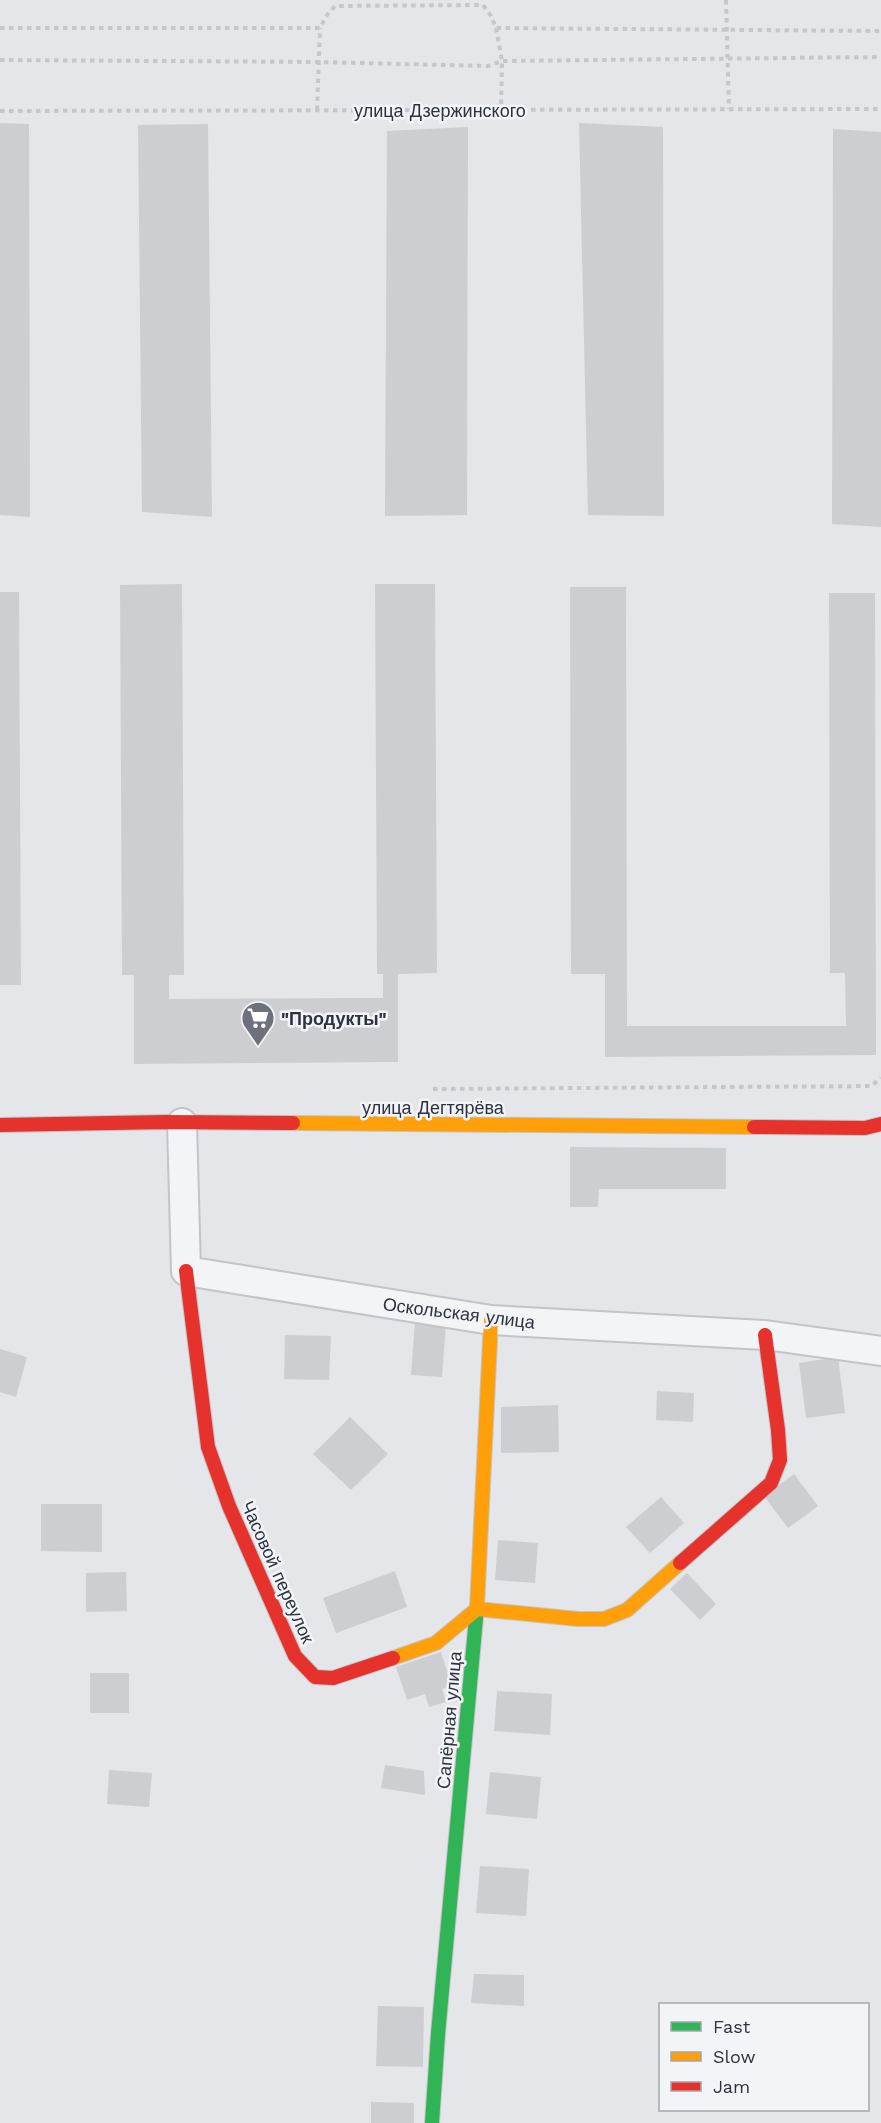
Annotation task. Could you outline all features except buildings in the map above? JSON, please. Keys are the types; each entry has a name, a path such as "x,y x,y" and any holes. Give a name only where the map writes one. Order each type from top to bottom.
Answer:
{"street":[{"name":"улица Дегтярёва","path":"0,1125 182,1123 865,1128 881,1124"},
{"path":"182,1123 186,1270"},
{"name":"Оскольская улица","path":"186,1270 491,1320 765,1335 881,1350"},
{"name":"Часовой переулок","path":"186,1270 208,1447 229,1506 295,1656 315,1677 333,1678 436,1643 477,1609"},
{"name":"Сапёрная улица","path":"432,2123 477,1609 491,1320"},
{"path":"477,1609 578,1619 604,1619 627,1610 771,1483 780,1460 765,1335"}],"path":[{"path":"726,0 729,109"},
{"path":"317,110 320,28 335,6 420,3 483,5 496,28 502,61 501,110"},
{"path":"0,28 320,28"},
{"path":"496,28 881,31"},
{"path":"0,60 318,62 488,66 502,61 881,57"},
{"name":"улица Дзержинского","path":"0,111 881,109"},
{"path":"430,1089 871,1086 881,1078"}],"traffic: fast":[{"path":"432,2123 477,1607"}],"traffic: slow":[{"path":"293,1123 754,1127"},
{"path":"477,1607 491,1320"},
{"path":"393,1658 436,1643 477,1609 578,1619 604,1619 627,1610 680,1563"}],"traffic: jam":[{"path":"0,1125 166,1122 293,1123"},
{"path":"754,1127 865,1128 881,1124"},
{"path":"186,1271 208,1447 229,1506 295,1656 315,1677 333,1678 393,1658"},
{"path":"680,1563 771,1483 780,1460 765,1335"}],"place":[{"name":"\"Продукты\"","path":"258,1047"}]}
